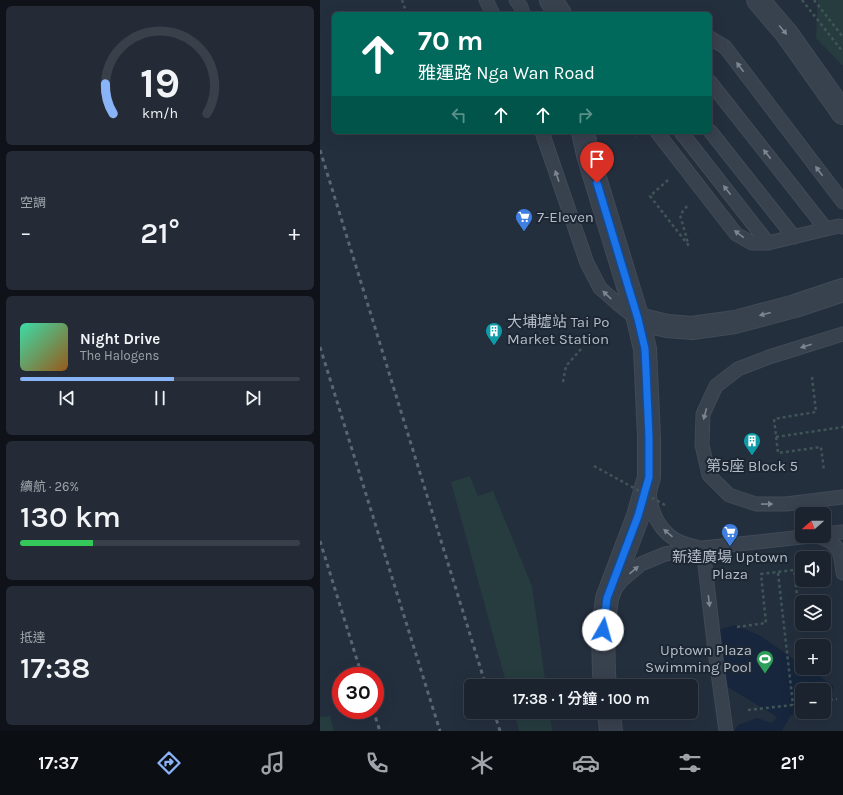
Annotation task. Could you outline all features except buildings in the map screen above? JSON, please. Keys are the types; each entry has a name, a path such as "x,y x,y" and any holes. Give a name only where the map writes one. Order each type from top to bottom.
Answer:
{"street":[{"path":"551,0 560,12"},
{"path":"561,0 561,12"},
{"path":"758,0 787,34 843,113"},
{"path":"583,134 588,155 638,319 645,349 649,437 649,477 638,516 607,598 603,630 604,679"},
{"path":"638,319 667,326 692,328 736,322 795,306 843,290"},
{"path":"609,719 611,731"}],"lane":[{"path":"486,0 492,12"},
{"path":"516,0 522,12"},
{"path":"712,39 725,48 843,202"},
{"path":"712,85 826,228"},
{"path":"543,134 587,263 600,288 616,303 638,319"},
{"path":"659,134 736,234 752,243 768,243 826,228 839,226 843,227"},
{"path":"683,134 768,243"},
{"path":"712,134 794,237"},
{"path":"843,334 768,357 738,369 716,386 703,414 702,446 709,475 729,495 756,504 786,504 843,497"},
{"path":"649,477 650,499 655,518 666,533 682,543 703,548"},
{"path":"831,533 843,532"},
{"path":"607,598 622,580 641,564 665,554 703,548 795,538"},
{"path":"831,542 838,549 841,556 843,573"},
{"path":"703,548 726,731"}],"path":[{"path":"402,0 406,12"},
{"path":"802,0 843,52"},
{"path":"814,0 843,37"},
{"path":"668,180 650,196 689,246 680,215 687,206"},
{"path":"563,382 566,366 582,348"},
{"path":"812,377 816,412 774,419 778,453 821,447 824,471"},
{"path":"776,437 843,427"},
{"path":"594,466 665,505"},
{"path":"737,627 766,623 761,574 794,570 797,595"},
{"path":"748,710 793,705 778,573"},
{"path":"831,700 837,700"}],"green space":[{"path":"818,0 843,0 843,65 816,38"},
{"path":"470,476 478,496 493,491 532,586 545,679 505,679 451,482"},
{"path":"330,716 334,731 320,731 320,717"},
{"path":"516,719 551,719 552,731 519,731"}],"water":[{"name":"Uptown Plaza Swimming Pool","path":"735,625 759,635 795,660 795,675 818,675 830,683 795,683 795,714 790,716 782,731 734,731 738,725 757,718 772,723 777,717 718,681 710,665 708,647 716,631"},
{"name":"Uptown Plaza Swimming Pool","path":"831,684 834,686 831,692"}],"railway":[{"path":"320,150 484,679"},
{"path":"320,347 440,731"},
{"path":"320,541 359,667"},
{"path":"376,719 380,731"},
{"path":"496,719 500,731"}],"place":[{"name":"7-Eleven","path":"524,232"},
{"name":"大埔墟站 Tai Po Market Station","path":"494,346"},
{"name":"第5座 Block 5","path":"752,456"},
{"name":"新達廣場 Uptown Plaza","path":"730,547"},
{"name":"Uptown Plaza Swimming Pool","path":"765,674"}],"route":[{"path":"597,183 638,319 645,349 649,437 649,477 638,516 607,598 603,630"}]}
